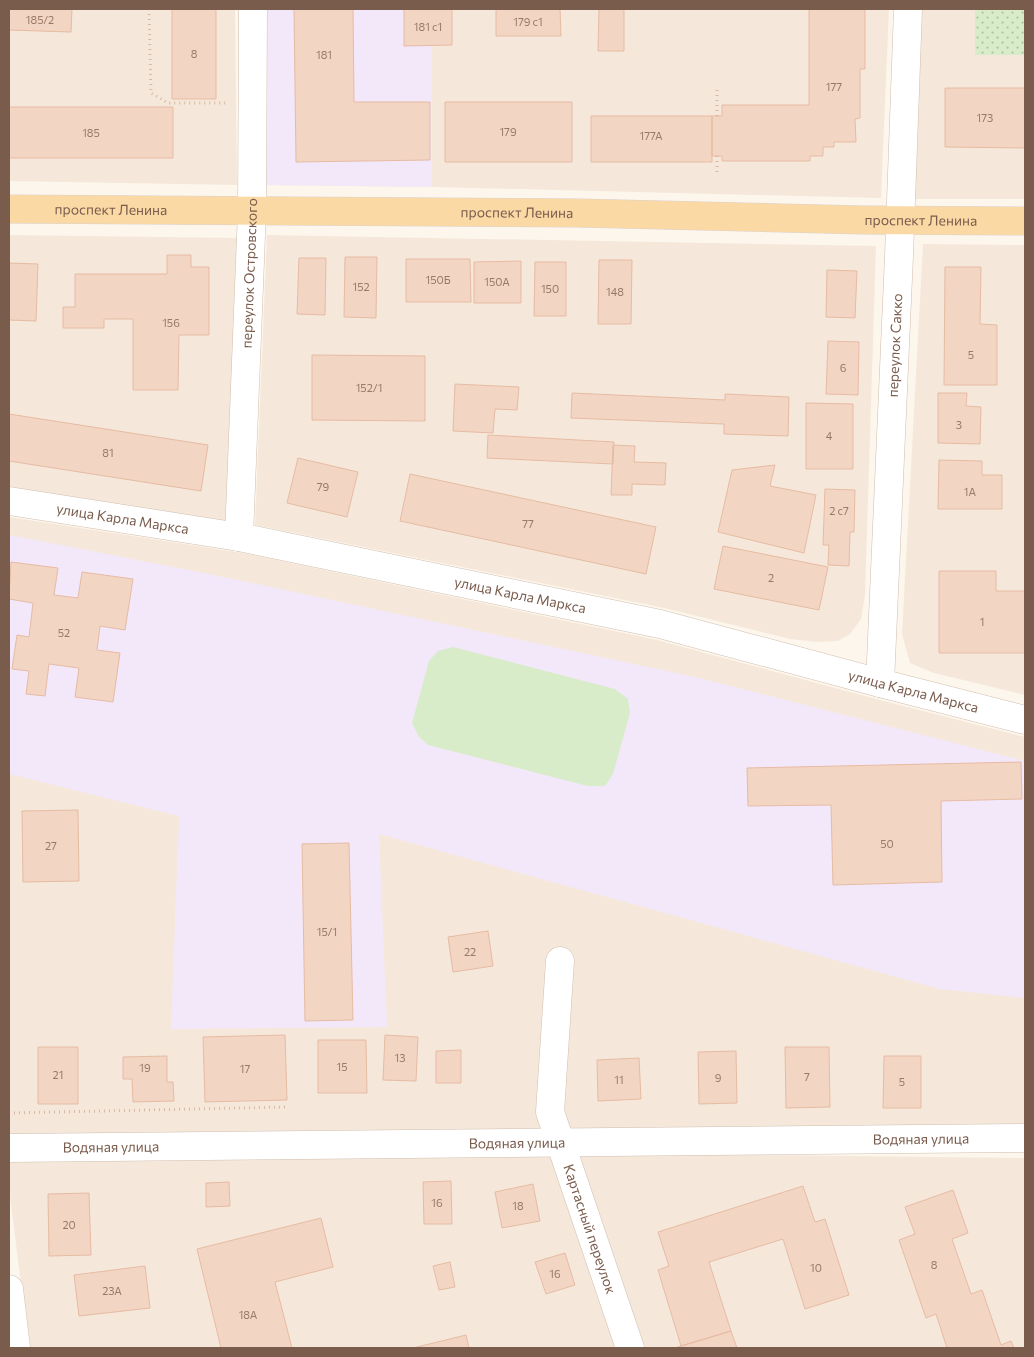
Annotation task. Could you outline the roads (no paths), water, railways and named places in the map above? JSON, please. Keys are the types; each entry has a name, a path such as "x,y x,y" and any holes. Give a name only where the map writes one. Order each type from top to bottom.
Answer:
{"main road":[{"name":"проспект Ленина","path":"9,209 579,213 1025,221"}],"street":[{"name":"переулок Островского","path":"239,537 252,211 252,9"},
{"name":"переулок Сакко","path":"880,683 908,9"},
{"name":"улица Карла Маркса","path":"9,501 239,537 660,624 1025,720"},
{"name":"Картасный переулок","path":"560,961 550,1112 630,1348"},
{"name":"Водяная улица","path":"9,1148 1025,1138"},
{"path":"9,1289 16,1348"}]}
